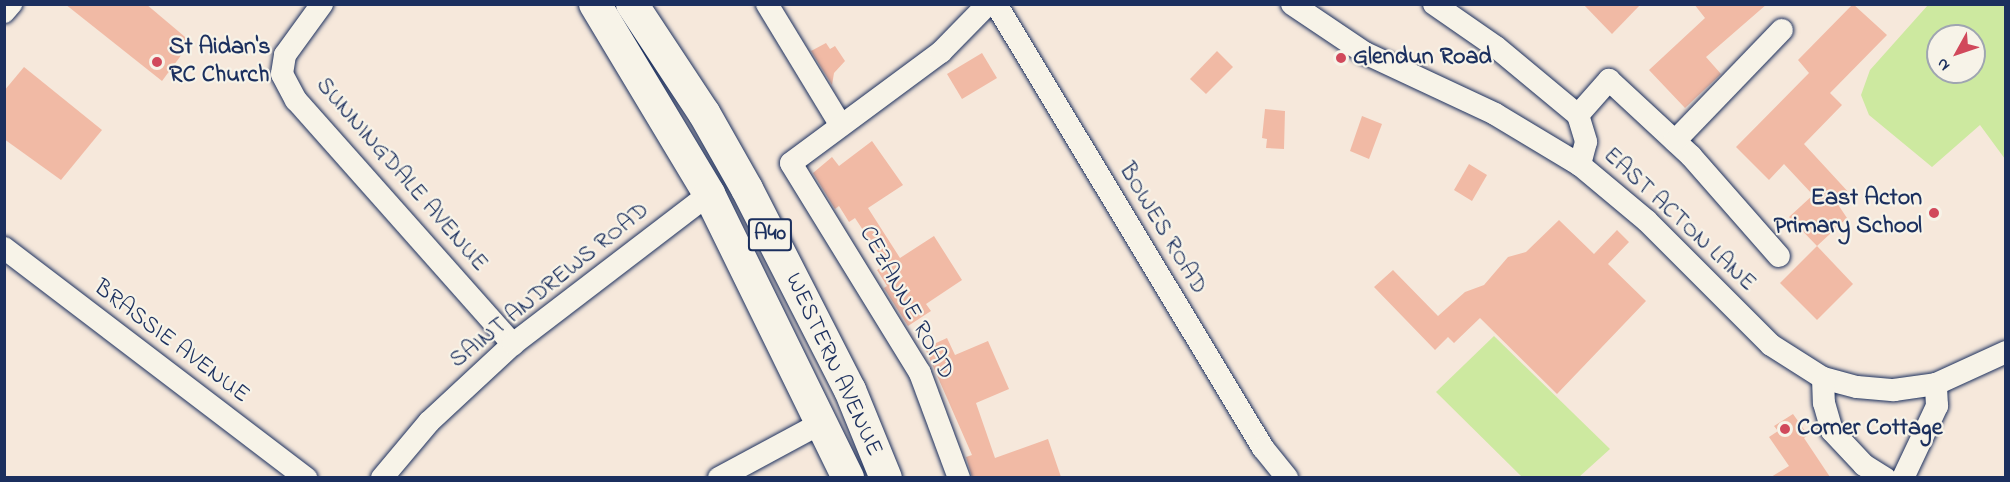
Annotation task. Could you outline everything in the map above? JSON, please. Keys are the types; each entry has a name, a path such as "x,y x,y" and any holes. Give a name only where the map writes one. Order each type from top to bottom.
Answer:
{"highway":[{"name":"WESTERN AVENUE","path":"595,4 709,194 823,422 848,477"},
{"name":"WESTERN AVENUE","path":"632,4 704,113 747,189 850,390 886,477"}],"street":[{"path":"4,12 11,4"},
{"name":"SUNNINGDALE AVENUE","path":"322,4 285,55 282,74 296,100 513,344"},
{"path":"767,4 840,124 941,52 988,4"},
{"name":"BOWES ROAD","path":"996,4 1263,448 1287,477"},
{"name":"EAST ACTON LANE","path":"1292,4 1365,53 1495,114 1580,165 1647,221 1771,345 1823,378 1857,387 1894,390 1936,384 2006,352"},
{"path":"1434,4 1496,47 1578,115 1586,142 1580,165"},
{"path":"1675,141 1782,30"},
{"path":"1578,115 1609,80 1675,141 1779,256"},
{"name":"CEZANNE ROAD","path":"840,124 791,163 920,373 959,477"},
{"name":"SAINT ANDREWS ROAD","path":"382,477 429,422 513,344 709,194"},
{"name":"BRASSIE AVENUE","path":"4,248 306,477"},
{"path":"1823,378 1824,403 1832,431 1864,465 1885,477"},
{"path":"1903,477 1937,406 1936,384"},
{"path":"719,477 823,422"}],"green space":[{"path":"1928,5 2005,5 2005,159 1980,125 1932,167 1869,115 1861,95 1870,70"},
{"path":"1494,336 1610,449 1579,477 1522,477 1436,392"}],"building":[{"name":"St Aidan's RC Church","path":"65,4 146,4 191,42 162,81"},
{"path":"1583,4 1641,4 1612,34"},
{"path":"1694,4 1767,4 1706,57 1721,74 1685,108 1649,70 1705,18"},
{"path":"1853,4 1887,35 1830,93 1842,105 1804,144 1851,195 1839,206 1847,218 1817,246 1789,217 1813,195 1784,164 1769,180 1736,147 1809,73 1798,60"},
{"path":"826,43 830,49 835,46 845,61 834,73 832,85 811,51"},
{"path":"1217,51 1233,67 1206,94 1190,79"},
{"path":"982,53 997,78 962,99 947,74"},
{"path":"24,67 102,130 61,180 4,139 4,91"},
{"path":"1265,109 1285,111 1284,149 1266,148 1267,139 1262,138"},
{"path":"1362,116 1382,124 1369,159 1350,151"},
{"path":"872,141 903,185 868,208 900,258 934,236 962,280 926,304 931,311 908,326 884,288 887,286 877,270 886,265 855,218 849,222 839,206 835,209 813,173 832,157 839,166"},
{"path":"1469,164 1487,175 1472,201 1454,190"},
{"path":"1559,220 1594,254 1617,230 1629,242 1608,264 1646,301 1557,394 1480,318 1454,343 1448,337 1435,350 1374,287 1393,270 1438,316 1465,292 1484,285 1508,257 1526,252"},
{"path":"1817,246 1853,284 1817,320 1780,283"},
{"path":"947,338 955,355 988,341 1009,389 976,403 995,458 1048,439 1061,477 972,477 966,457 972,455 925,348"},
{"path":"1793,414 1808,435 1804,438 1830,477 1771,477 1789,466 1769,437 1778,431 1774,426"}],"place":[{"name":"Glendun Road","path":"1341,58"},
{"name":"St Aidan's RC Church","path":"157,62"},
{"name":"East Acton Primary School","path":"1934,213"},
{"name":"Corner Cottage","path":"1785,429"}]}
